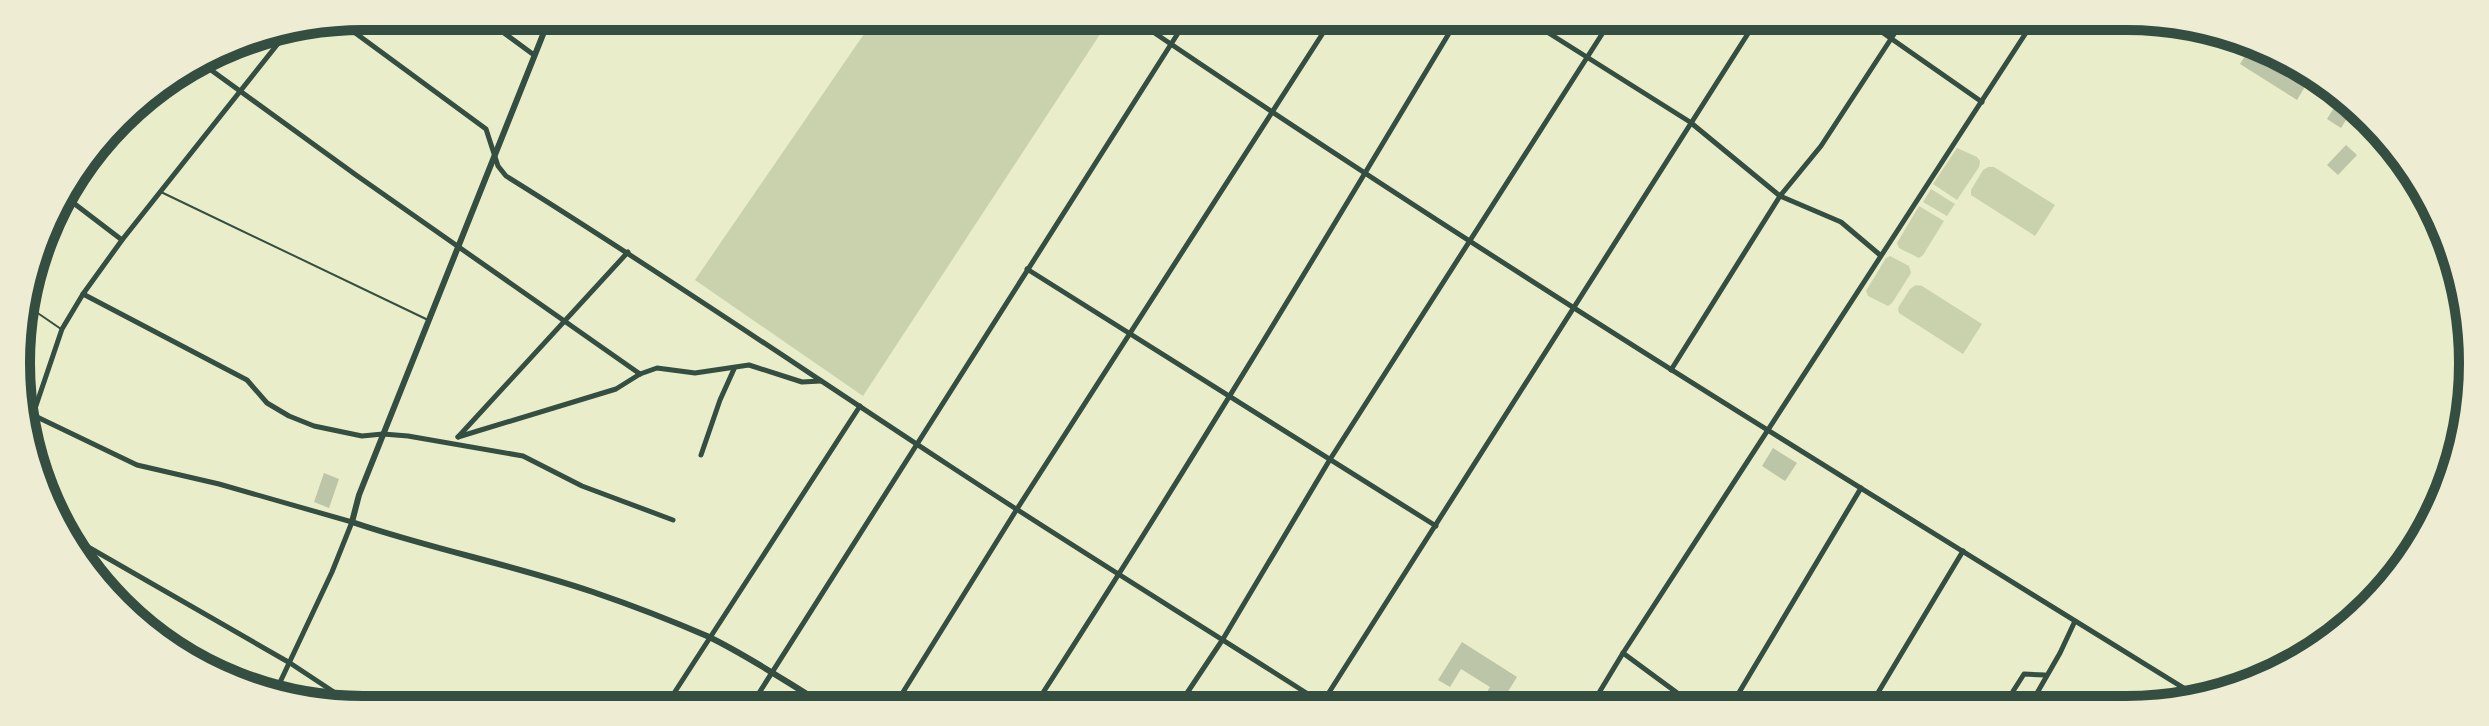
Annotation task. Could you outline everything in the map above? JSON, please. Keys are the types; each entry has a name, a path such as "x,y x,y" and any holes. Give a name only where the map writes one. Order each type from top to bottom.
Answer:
{"street":[{"path":"500,30 534,55"},
{"path":"279,685 332,572 359,495 545,30"},
{"path":"1150,30 1469,241 1671,370 2188,690"},
{"path":"757,696 1180,30"},
{"path":"901,696 1325,30"},
{"path":"1041,696 1230,398 1451,30"},
{"path":"1544,30 1690,122 1780,196 1841,222 1880,255"},
{"path":"1185,696 1223,639 1329,461 1605,30"},
{"path":"1326,696 1750,30"},
{"path":"1878,30 1982,102"},
{"path":"1671,370 1780,196 1821,146 1897,30"},
{"path":"1597,696 2028,30"},
{"path":"352,31 486,129 498,166 506,176 628,252 1017,509 1309,696"},
{"path":"281,40 160,191 83,294 62,329 40,391 35,416 137,465 219,484 592,591 709,637 810,696"},
{"path":"208,68 640,374"},
{"path":"72,202 122,240"},
{"path":"452,443 628,252"},
{"path":"1027,269 1436,526"},
{"path":"83,294 247,380 267,403 314,426 362,436 383,434 523,456 582,486 673,520"},
{"path":"458,437 616,389 640,374 657,368 695,373 749,365 802,382 823,381"},
{"path":"701,455 734,369"},
{"path":"672,696 860,406"},
{"path":"1737,696 1861,488"},
{"path":"84,545 290,663 338,695"},
{"path":"1876,696 1963,551"},
{"path":"2034,696 2075,621"},
{"path":"1623,653 1681,696"},
{"path":"2010,696 2024,674 2046,675"}],"lane":[{"path":"160,191 428,320"},
{"path":"34,311 62,329"}],"green space":[{"path":"867,30 1103,30 863,396 695,280"},
{"path":"1957,148 1980,161 1957,200 1933,184"},
{"path":"1994,167 2055,205 2035,236 1971,195 1983,170"},
{"path":"1931,189 1955,204 1947,216 1923,202"},
{"path":"1919,206 1944,221 1919,258 1899,248 1897,243"},
{"path":"1890,256 1909,266 1911,273 1888,306 1868,296 1866,291"},
{"path":"1916,285 1982,324 1963,354 1899,313 1898,308"}],"building":[{"path":"2247,53 2272,64 2306,85 2297,100 2240,64"},
{"path":"2335,106 2349,116 2341,128 2327,119"},
{"path":"2346,145 2357,155 2338,175 2327,165"},
{"path":"1773,448 1797,463 1785,481 1762,466"},
{"path":"324,473 339,479 329,508 314,502"},
{"path":"1462,642 1517,677 1505,696 1484,696 1490,687 1461,669 1450,687 1438,680"}]}
